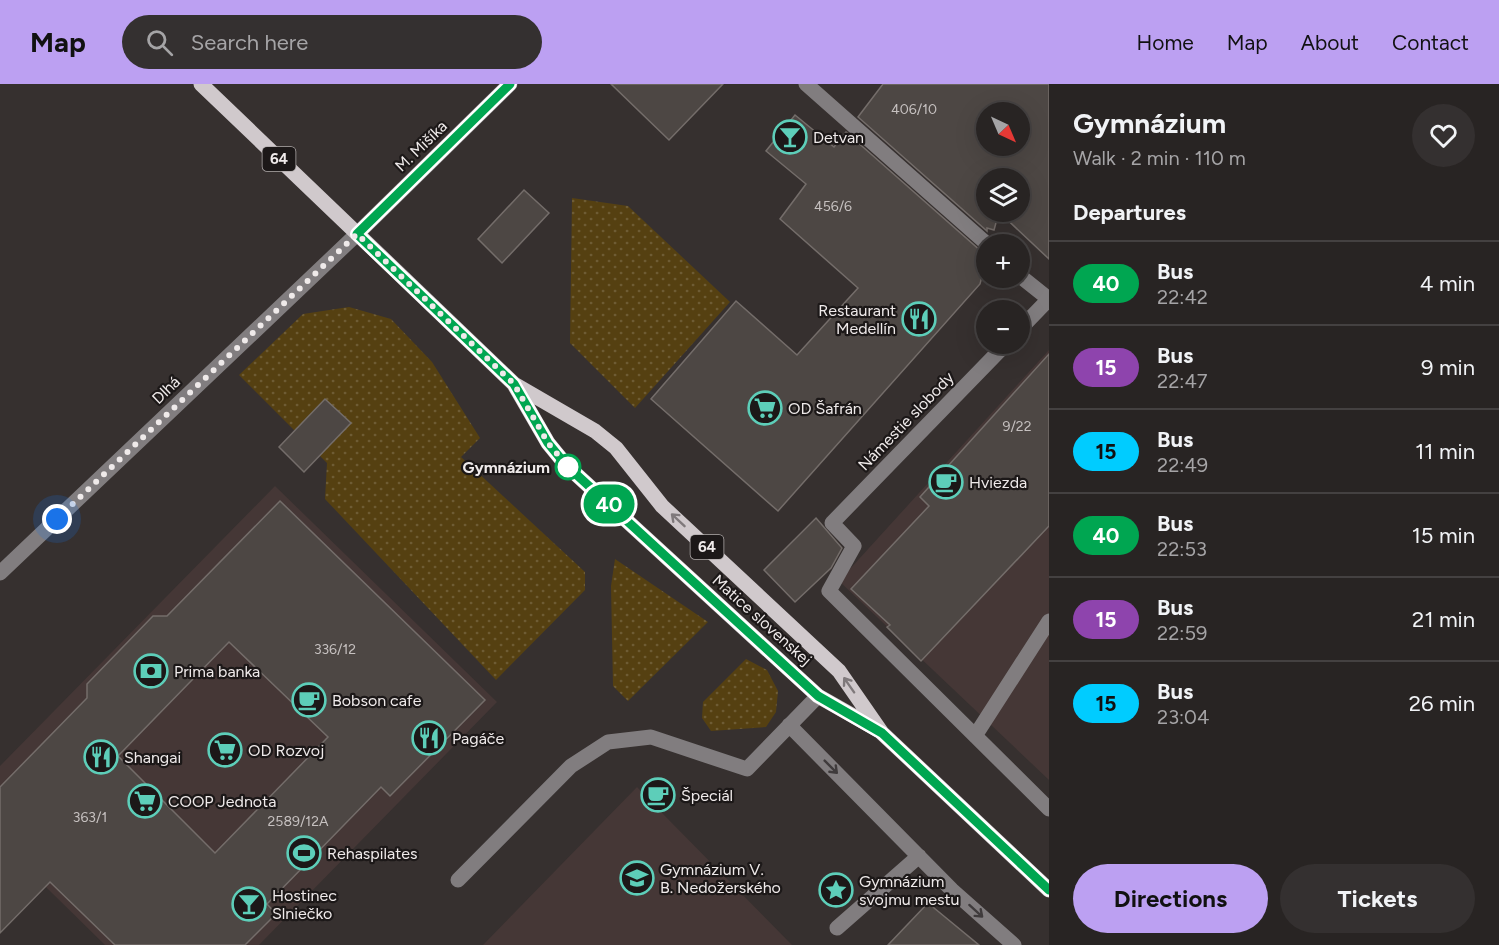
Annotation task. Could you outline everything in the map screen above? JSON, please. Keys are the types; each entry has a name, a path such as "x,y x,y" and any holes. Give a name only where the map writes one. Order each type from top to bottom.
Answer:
{"main road":[{"name":"Matice slovenskej","path":"201,84 514,384 595,431 616,448 662,506 839,671 882,733 1049,890"},
{"name":"Matice slovenskej","path":"514,384 548,443 566,465 818,696 882,733"}],"street":[{"name":"M. Mišíka","path":"357,234 510,84"},
{"path":"806,84 976,234"},
{"name":"Dlhá","path":"0,573 357,234"},
{"path":"1030,284 1049,299 1030,318"},
{"name":"Námestie slobody","path":"975,736 830,591 854,546 832,524 996,354"},
{"path":"1049,621 975,736 1049,809"},
{"path":"458,880 571,766 608,742 651,737 747,769 818,696"},
{"path":"789,725 952,890 1014,945"},
{"path":"837,928 919,856"}],"shaded area":[{"path":"572,198 628,206 730,302 635,408 570,343"},
{"path":"349,307 391,319 432,362 480,438 461,457 585,572 585,590 496,680 325,499 327,463 239,375 303,314"},
{"path":"1049,350 1049,780 839,581"},
{"path":"275,486 497,702 259,945 105,945 0,842 0,766"},
{"path":"615,559 708,622 628,701 613,686 611,586"},
{"path":"746,659 767,670 778,691 776,712 766,727 711,731 702,718 703,702"},
{"name":"Gymnázium V. B. Nedožerského","path":"637,787 665,816 792,945 483,945"}],"building":[{"path":"611,84 723,84 669,140"},
{"path":"883,84 1049,84 1049,259 1030,241 1030,234 1022,234 1010,222 1030,222 1030,168 976,168 976,221 858,117"},
{"path":"795,115 834,147 846,132 976,247 976,288 778,511 651,399 736,301 797,355 858,288 780,219 806,184 766,151"},
{"path":"524,190 549,213 502,263 478,239"},
{"path":"977,222 996,222 994,230 987,228 987,231"},
{"path":"1049,354 1049,526 921,661 887,627 890,625 851,589 929,506 920,497"},
{"path":"325,399 351,423 304,472 279,447"},
{"path":"280,501 485,700 390,796 381,787 267,904 276,914 245,945 115,945 50,882 0,933 0,787 87,698 87,684 153,616 167,616","holes":["229,642 328,737 215,853 118,756"]},
{"path":"816,518 842,548 831,568 795,602 764,570"},
{"path":"928,903 979,945 888,945"}],"bus line":[{"name":"40","path":"510,84 357,234 514,384 548,443 566,465 818,696 882,733 1049,890"}],"place":[{"name":"Detvan","path":"790,137"},
{"name":"Restaurant Medellín","path":"919,319"},
{"name":"OD Šafrán","path":"765,408"},
{"name":"Gymnázium","path":"568,467"},
{"name":"Hviezda","path":"946,482"},
{"name":"Prima banka","path":"151,671"},
{"name":"Bobson cafe","path":"309,700"},
{"name":"Pagáče","path":"429,738"},
{"name":"OD Rozvoj","path":"225,750"},
{"name":"Shangai","path":"101,757"},
{"name":"Špeciál","path":"658,795"},
{"name":"COOP Jednota","path":"145,801"},
{"name":"Rehaspilates","path":"304,853"},
{"name":"Gymnázium V. B. Nedožerského","path":"637,878"},
{"name":"Gymnázium svojmu mestu","path":"836,890"},
{"name":"Hostinec Slniečko","path":"249,904"}],"route":[{"path":"57,519 357,234 514,384 548,443 568,467"}]}
